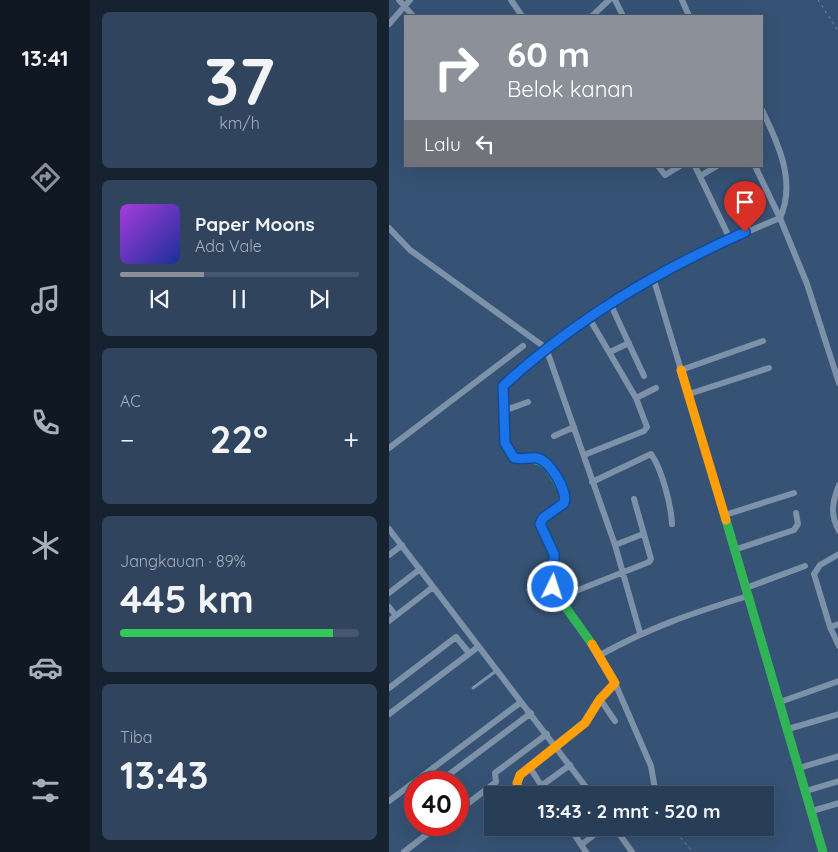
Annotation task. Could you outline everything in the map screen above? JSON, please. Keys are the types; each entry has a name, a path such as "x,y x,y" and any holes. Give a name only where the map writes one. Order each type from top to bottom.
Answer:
{"street":[{"path":"389,24 401,3 410,0"},
{"path":"511,0 521,15"},
{"path":"593,15 609,0"},
{"path":"615,0 622,15"},
{"path":"682,0 689,15"},
{"path":"401,3 412,15"},
{"path":"654,786 651,766 615,683 600,655 558,598 553,587 554,554 540,524 543,518 564,503 565,495 543,461 534,458 518,459 511,456 505,443 503,386 546,348 610,303 649,279 730,239 780,218 785,208 786,169 763,113"},
{"path":"659,167 665,175 677,167"},
{"path":"696,167 730,239"},
{"path":"700,176 715,167"},
{"path":"755,167 780,218 807,284 838,383"},
{"path":"389,228 410,250 546,348 615,545 640,633"},
{"path":"649,279 689,394 823,852"},
{"path":"610,303 644,376"},
{"path":"584,454 645,430 647,423 636,398 589,318"},
{"path":"681,370 763,340"},
{"path":"610,352 629,343"},
{"path":"389,448 523,346"},
{"path":"689,394 769,368"},
{"path":"636,398 657,388"},
{"path":"503,411 528,402"},
{"path":"554,436 574,426"},
{"path":"592,482 651,454 659,471 672,514 672,524"},
{"path":"838,485 832,507 832,515 838,531"},
{"path":"725,515 794,493"},
{"path":"558,598 645,565 651,560 634,499"},
{"path":"734,550 794,530 798,524 796,513"},
{"path":"389,529 585,786"},
{"path":"615,545 643,534"},
{"path":"389,555 402,546"},
{"path":"838,554 820,565 814,574 829,627 838,646"},
{"path":"600,655 640,633 747,592 805,566"},
{"path":"389,593 420,569"},
{"path":"389,621 433,587"},
{"path":"829,627 838,624"},
{"path":"389,688 455,637 469,653"},
{"path":"389,714 478,647"},
{"path":"780,702 838,681"},
{"path":"518,786 519,777 529,766 585,723 600,699 615,683"},
{"path":"600,699 615,721"},
{"path":"389,801 521,702"},
{"path":"454,771 531,713"},
{"path":"788,729 838,714"},
{"path":"469,803 496,782 495,773 547,734"},
{"path":"799,768 838,756"},
{"path":"529,766 541,786 570,765"},
{"path":"806,791 838,781"},
{"path":"812,811 838,804"},
{"path":"404,852 425,836"},
{"path":"575,836 586,852"},
{"path":"581,845 593,836"},
{"path":"621,836 632,852"}],"lane":[{"path":"473,688 497,671"}],"path":[{"path":"818,0 838,32"},
{"path":"679,836 693,852"}],"traffic: fast":[{"path":"529,362 502,387 505,443 514,458 535,460 547,466 565,495 560,504 540,524 554,554 554,591 592,644"},
{"path":"726,520 823,852"}],"traffic: slow":[{"path":"529,362 600,309 730,239"},
{"path":"681,370 726,520"},
{"path":"517,786 520,775 585,723 600,699 615,683 592,644"}],"route":[{"path":"553,587 554,554 540,524 543,518 564,503 565,495 547,464 534,458 514,458 505,447 502,387 546,348 628,291 745,232"}]}
